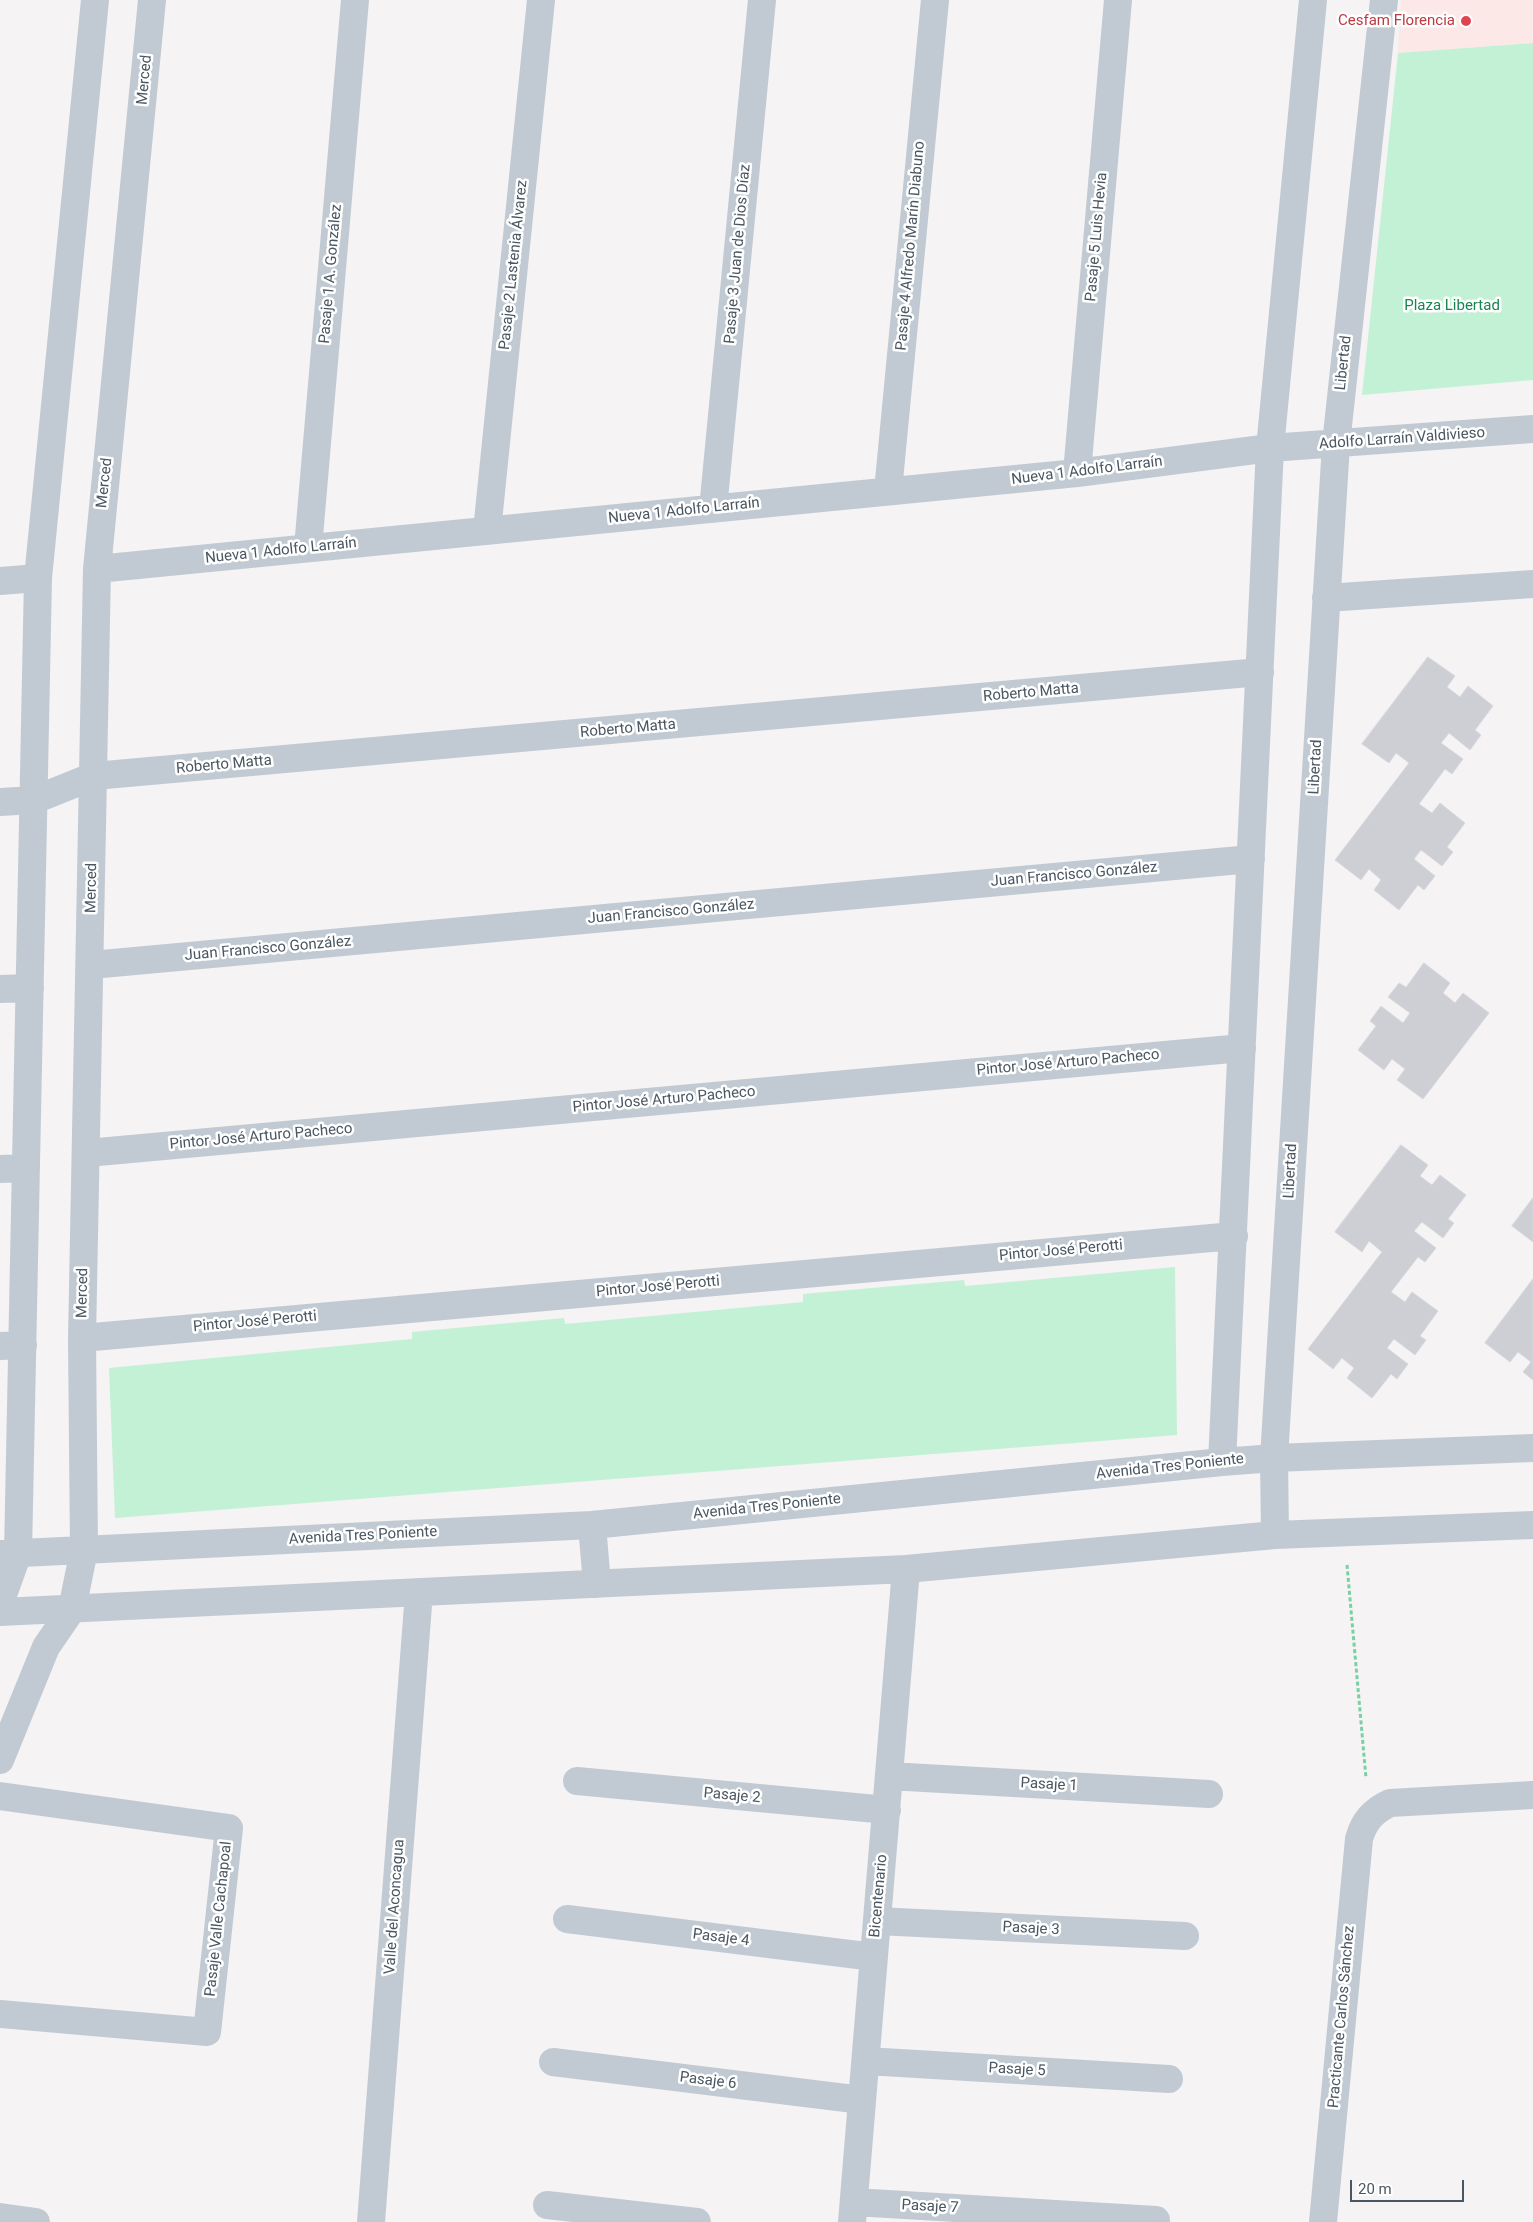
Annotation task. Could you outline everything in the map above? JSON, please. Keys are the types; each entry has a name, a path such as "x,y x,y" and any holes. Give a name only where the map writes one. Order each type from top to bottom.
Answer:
{"street":[{"path":"0,1604 9,1554 13,1169 30,988 38,578 95,0"},
{"name":"Merced","path":"0,1760 46,1647 72,1609 84,1550 82,1338 91,965 97,569 152,0"},
{"name":"Pasaje 1 A. González","path":"308,548 355,0"},
{"name":"Pasaje 2 Lastenia Álvarez","path":"487,530 541,0"},
{"name":"Pasaje 3 Juan de Dios Díaz","path":"713,508 762,0"},
{"name":"Pasaje 4 Alfredo Marín Diabuno","path":"888,491 935,0"},
{"name":"Pasaje 5 Luis Hevia","path":"1077,473 1118,0"},
{"path":"1222,1462 1270,448 1313,0"},
{"name":"Libertad","path":"1275,1535 1274,1458 1336,444 1384,0"},
{"name":"Adolfo Larraín Valdivieso","path":"1270,448 1533,429"},
{"name":"Nueva 1 Adolfo Larraín","path":"97,569 1077,473 1270,448"},
{"path":"0,582 38,578"},
{"path":"1326,598 1533,584"},
{"name":"Roberto Matta","path":"0,802 34,800 94,776 1260,672"},
{"name":"Juan Francisco González","path":"91,965 1251,859"},
{"path":"0,989 30,988"},
{"name":"Pintor José Arturo Pacheco","path":"86,1153 1242,1048"},
{"name":"Pintor José Perotti","path":"82,1338 1234,1236"},
{"name":"Avenida Tres Poniente","path":"9,1554 592,1525 1222,1462 1274,1458 1533,1448"},
{"path":"592,1525 597,1584"},
{"path":"0,1612 906,1569 1275,1535 1533,1525"},
{"name":"Bicentenario","path":"853,2212 906,1569"},
{"name":"Valle del Aconcagua","path":"371,2222 420,1592"},
{"name":"Pasaje 1","path":"890,1776 1209,1794"},
{"name":"Pasaje 2","path":"576,1781 887,1810"},
{"path":"1370,1816 1390,1803 1533,1795"},
{"name":"Pasaje Valle Cachapoal","path":"0,1796 229,1828 207,2032 0,2014"},
{"name":"Practicante Carlos Sánchez","path":"1322,2222 1359,1840 1362,1827 1370,1816"},
{"name":"Pasaje 4","path":"567,1919 874,1957"},
{"name":"Pasaje 3","path":"877,1921 1185,1936"},
{"name":"Pasaje 5","path":"866,2060 1169,2079"},
{"name":"Pasaje 6","path":"553,2062 862,2100"},
{"path":"547,2205 697,2222"},
{"name":"Pasaje 7","path":"853,2212 1156,2220"},
{"path":"0,2217 36,2222"}],"path":[{"path":"1344,1533 1370,1816"}],"shaded area":[{"name":"Cesfam Florencia","path":"1401,0 1533,0 1533,43 1398,53"}],"green space":[{"name":"Plaza Libertad","path":"1533,43 1533,380 1362,395 1398,53"},
{"path":"1175,1267 1177,1435 115,1518 109,1368 412,1339 412,1332 564,1318 565,1324 803,1302 803,1294 964,1280 965,1286"}],"building":[{"path":"1428,657 1455,676 1447,687 1460,697 1468,686 1493,706 1475,730 1481,735 1470,750 1449,733 1441,743 1463,759 1452,774 1445,769 1419,804 1432,813 1440,803 1465,823 1447,847 1453,852 1442,866 1421,850 1414,859 1435,876 1424,890 1418,885 1399,910 1374,890 1381,880 1369,869 1361,880 1335,860 1409,763 1396,753 1389,763 1362,744"},
{"path":"1424,963 1450,983 1443,993 1455,1003 1463,993 1489,1013 1423,1099 1397,1080 1405,1069 1392,1059 1384,1070 1358,1050 1376,1026 1370,1021 1381,1006 1403,1023 1410,1013 1388,997 1399,983 1406,987"},
{"path":"1401,1145 1428,1165 1420,1176 1432,1185 1440,1175 1466,1195 1448,1219 1454,1223 1443,1238 1422,1222 1414,1231 1436,1248 1425,1262 1418,1257 1391,1292 1405,1302 1412,1292 1438,1311 1420,1336 1426,1340 1415,1355 1394,1339 1387,1348 1408,1364 1397,1379 1391,1374 1372,1398 1347,1378 1354,1368 1342,1358 1333,1369 1308,1349 1382,1252 1369,1241 1362,1252 1335,1232"},
{"path":"1533,1198 1533,1242 1512,1226"},
{"path":"1533,1279 1533,1380 1523,1372 1531,1362 1518,1352 1510,1362 1485,1343"}],"place":[{"name":"Cesfam Florencia","path":"1466,21"}]}
